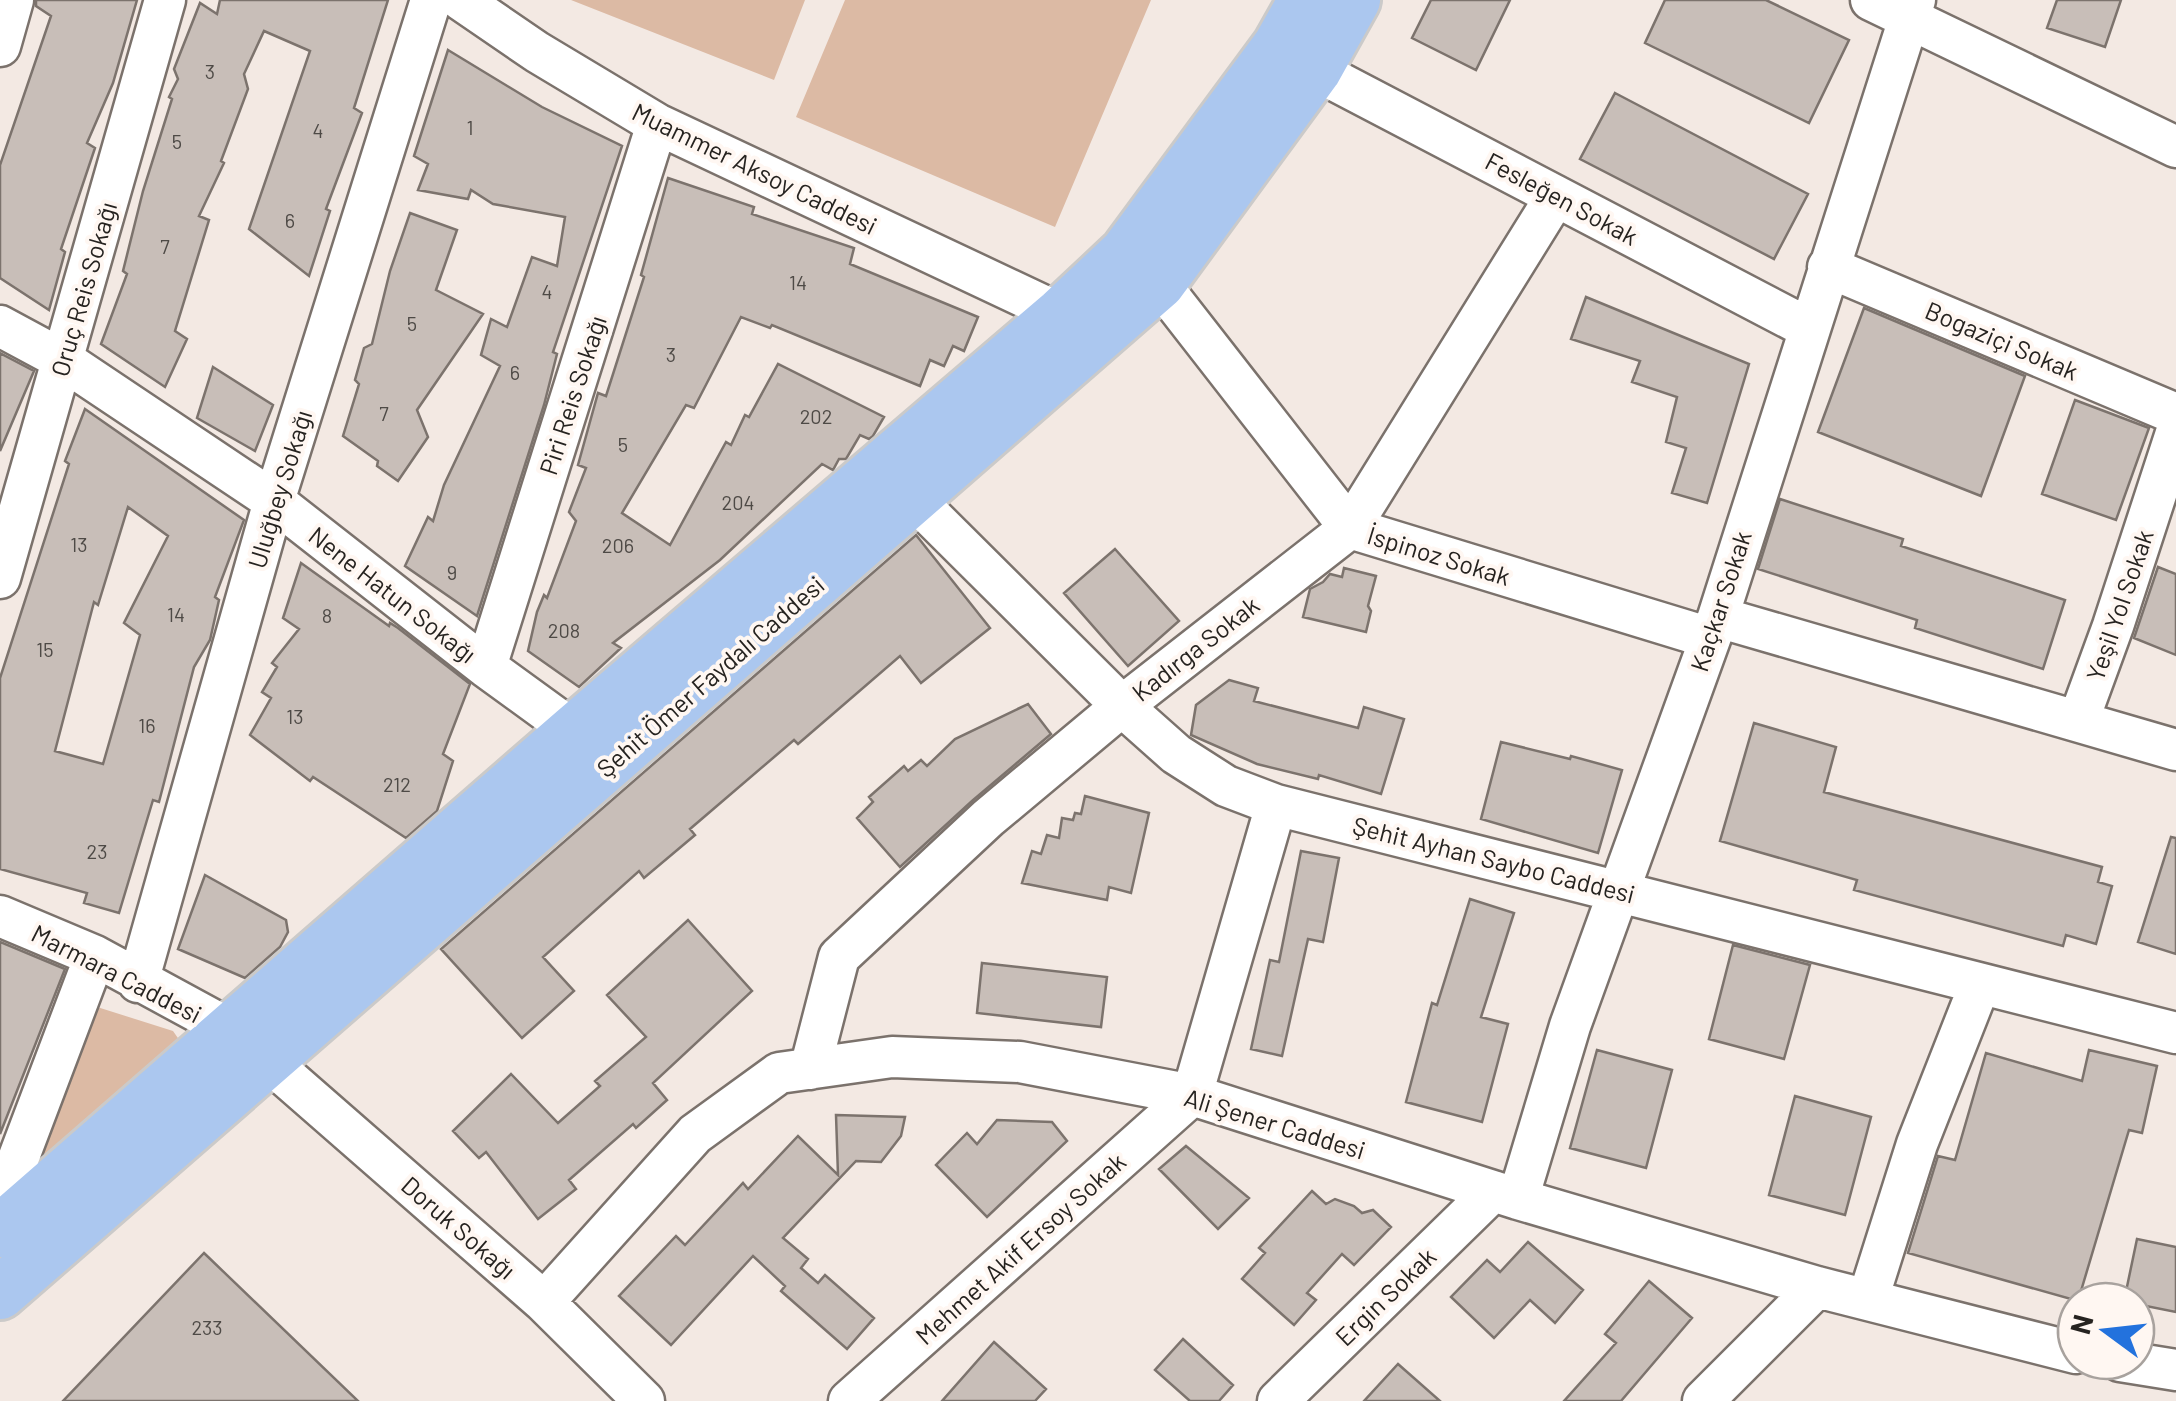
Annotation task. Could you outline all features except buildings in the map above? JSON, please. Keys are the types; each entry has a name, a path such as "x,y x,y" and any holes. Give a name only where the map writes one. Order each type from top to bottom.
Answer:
{"main road":[{"name":"Şehit Ömer Faydalı Caddesi","path":"0,1293 574,731 1062,314 1126,253 1279,46 1305,0"},
{"name":"Şehit Ömer Faydalı Caddesi","path":"0,1232 250,1046 914,499 1158,283 1314,70 1354,0"}],"street":[{"path":"0,46 13,0"},
{"name":"Oruç Reis Sokağı","path":"0,578 165,0"},
{"name":"Uluğbey Sokağı","path":"138,982 274,501 431,0"},
{"name":"Muammer Aksoy Caddesi","path":"461,0 658,124 1062,314"},
{"path":"1871,0 1912,8 2176,148"},
{"name":"Kaçkar Sokak","path":"1505,1195 1714,628 1912,8"},
{"name":"Fesleğen Sokak","path":"1314,70 1808,328"},
{"name":"Piri Reis Sokağı","path":"486,667 658,124"},
{"name":"Kadırga Sokak","path":"810,1069 839,957 988,818 1122,706 1350,528 1556,196"},
{"name":"Bogaziçi Sokak","path":"1828,267 2175,434"},
{"name":"İspinoz Sokak","path":"1158,283 1350,528 1714,628 2079,720 2176,750"},
{"name":"Nene Hatun Sokağı","path":"0,326 63,360 274,501 574,731"},
{"name":"Yeşil Yol Sokak","path":"2079,720 2175,434"},
{"name":"Şehit Ayhan Saybo Caddesi","path":"914,499 1122,706 1176,754 1226,786 1276,804 2176,1033"},
{"path":"1192,1095 1276,804"},
{"name":"Marmara Caddesi","path":"0,916 95,956 250,1046"},
{"path":"0,1207 95,956"},
{"path":"1868,1299 1917,1144 1980,984"},
{"name":"Doruk Sokağı","path":"250,1046 544,1302 644,1401"},
{"name":"Ali Şener Caddesi","path":"544,1302 694,1134 779,1073 892,1058 1020,1062 1192,1095 1505,1195 1817,1288 2056,1348"},
{"name":"Mehmet Akif Ersoy Sokak","path":"849,1401 1192,1095"},
{"name":"Ergin Sokak","path":"1278,1401 1505,1195"},
{"path":"1703,1401 1817,1288"}],"shaded area":[{"path":"571,0 805,0 774,80"},
{"path":"845,0 1151,0 1055,227 796,117"},
{"path":"94,1006 173,1031 180,1041 27,1186"}]}
